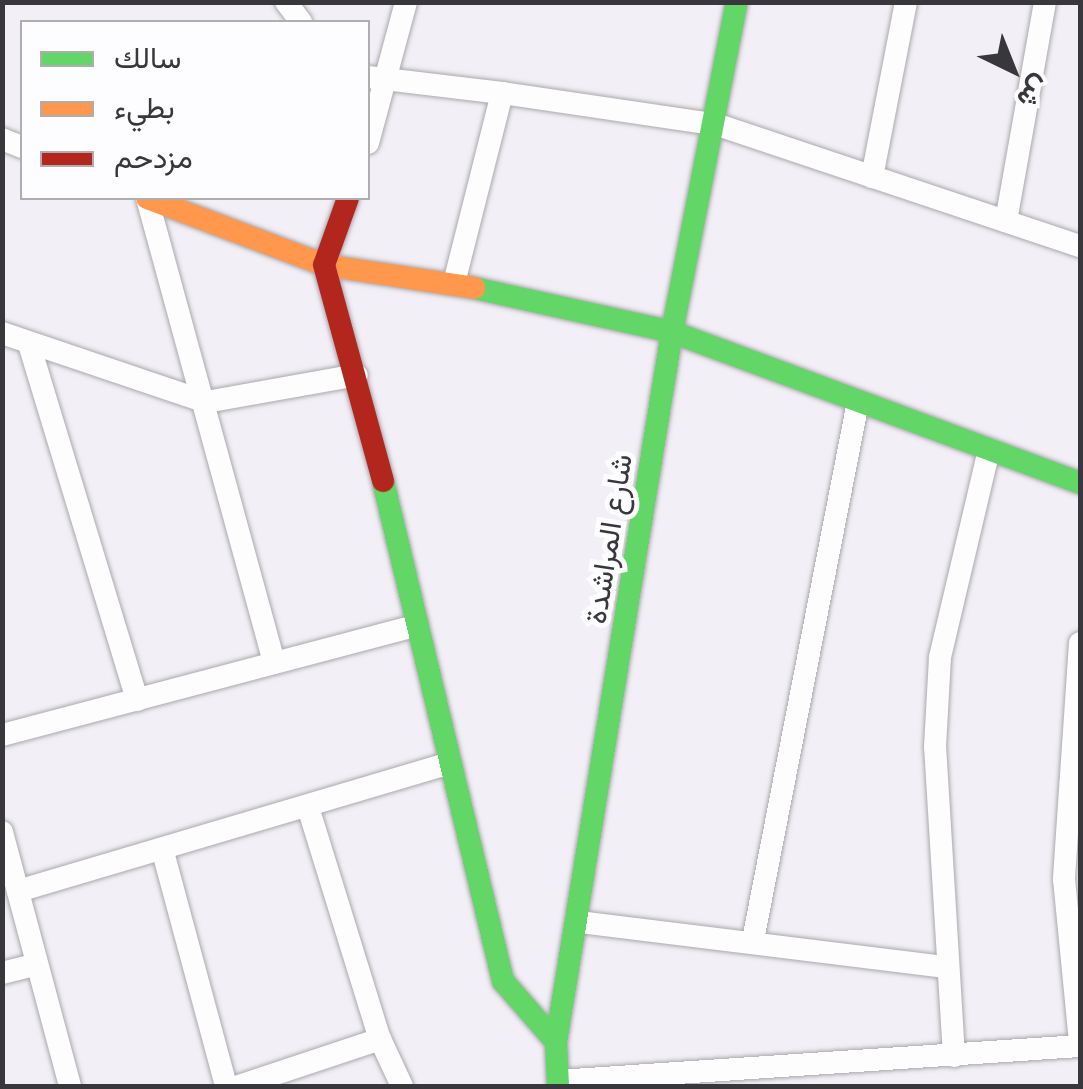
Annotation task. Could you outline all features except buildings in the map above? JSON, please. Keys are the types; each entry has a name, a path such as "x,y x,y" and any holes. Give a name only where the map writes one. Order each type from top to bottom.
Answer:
{"street":[{"path":"370,130 378,79 406,2"},
{"name":"شارع المراشدة","path":"558,1084 556,1042 580,922 672,332 718,126 737,2"},
{"path":"872,177 906,2"},
{"path":"1006,221 1045,2"},
{"path":"378,79 718,126 1080,246"},
{"path":"454,283 502,94"},
{"path":"148,200 206,402 274,664"},
{"path":"152,200 324,265 454,283 672,332 1080,482"},
{"path":"347,200 324,265 357,374 447,764 503,981 556,1042"},
{"path":"2,333 206,402 357,374"},
{"path":"29,344 137,700"},
{"path":"753,940 858,402"},
{"path":"954,1056 935,765 940,657 989,450"},
{"path":"2,735 414,626"},
{"path":"558,1084 1080,1044 1064,879 1080,643"},
{"path":"18,891 164,852 447,764"},
{"path":"308,807 380,1040 402,1086"},
{"path":"2,832 70,1086"},
{"path":"164,852 226,1086"},
{"path":"580,922 753,940 947,967"},
{"path":"2,973 38,964"},
{"path":"238,1086 380,1040"}],"traffic: fast":[{"path":"558,1086 556,1042 672,332 737,2"},
{"path":"474,288 672,332 1080,483"},
{"path":"383,481 503,981 556,1042"}],"traffic: slow":[{"path":"152,200 324,265 474,288"}],"traffic: jam":[{"path":"347,200 324,265 383,481"}]}
